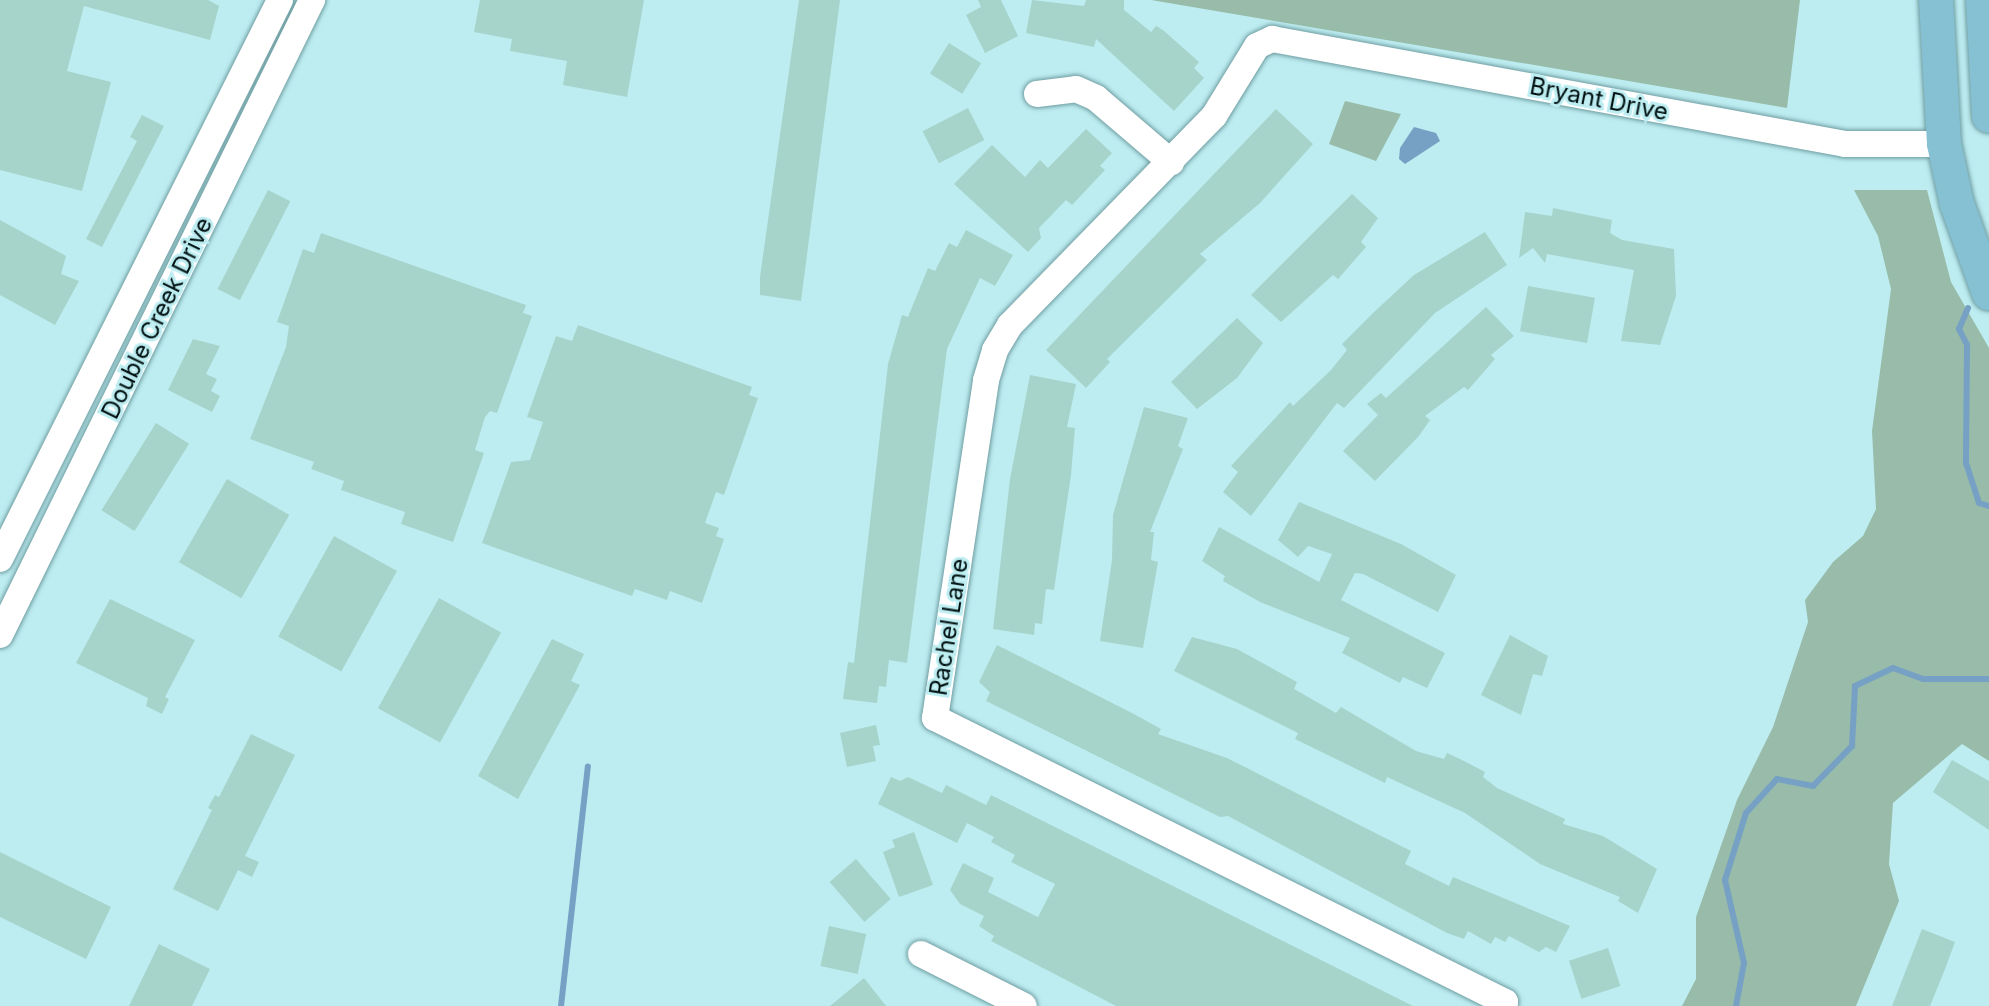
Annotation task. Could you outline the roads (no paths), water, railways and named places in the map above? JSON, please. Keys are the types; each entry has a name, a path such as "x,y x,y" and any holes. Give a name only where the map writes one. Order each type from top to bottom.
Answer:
{"main road":[{"path":"1936,0 1944,144 1957,204 1989,293"},
{"path":"1983,0 1989,116"}],"street":[{"name":"Double Creek Drive","path":"0,559 280,0"},
{"name":"Double Creek Drive","path":"0,635 312,0"},
{"name":"Bryant Drive","path":"1257,46 1272,39 1291,40 1845,144 1944,144"},
{"name":"Rachel Lane","path":"1257,46 1231,95 1171,162 1010,325 995,350 986,380 935,718 1505,1002 1502,1006"},
{"path":"1037,94 1076,89 1096,98 1171,162"},
{"path":"921,954 1024,1006"}],"water":[{"path":"1414,127 1436,133 1440,141 1405,164 1399,159 1400,148"}],"waterway":[{"path":"1968,308 1959,329 1967,345 1966,463 1979,503 1989,506"},
{"path":"1736,1006 1744,963 1725,880 1746,813 1777,779 1813,786 1852,746 1855,686 1893,668 1923,679 1989,679"},
{"path":"561,1006 588,767"}]}
